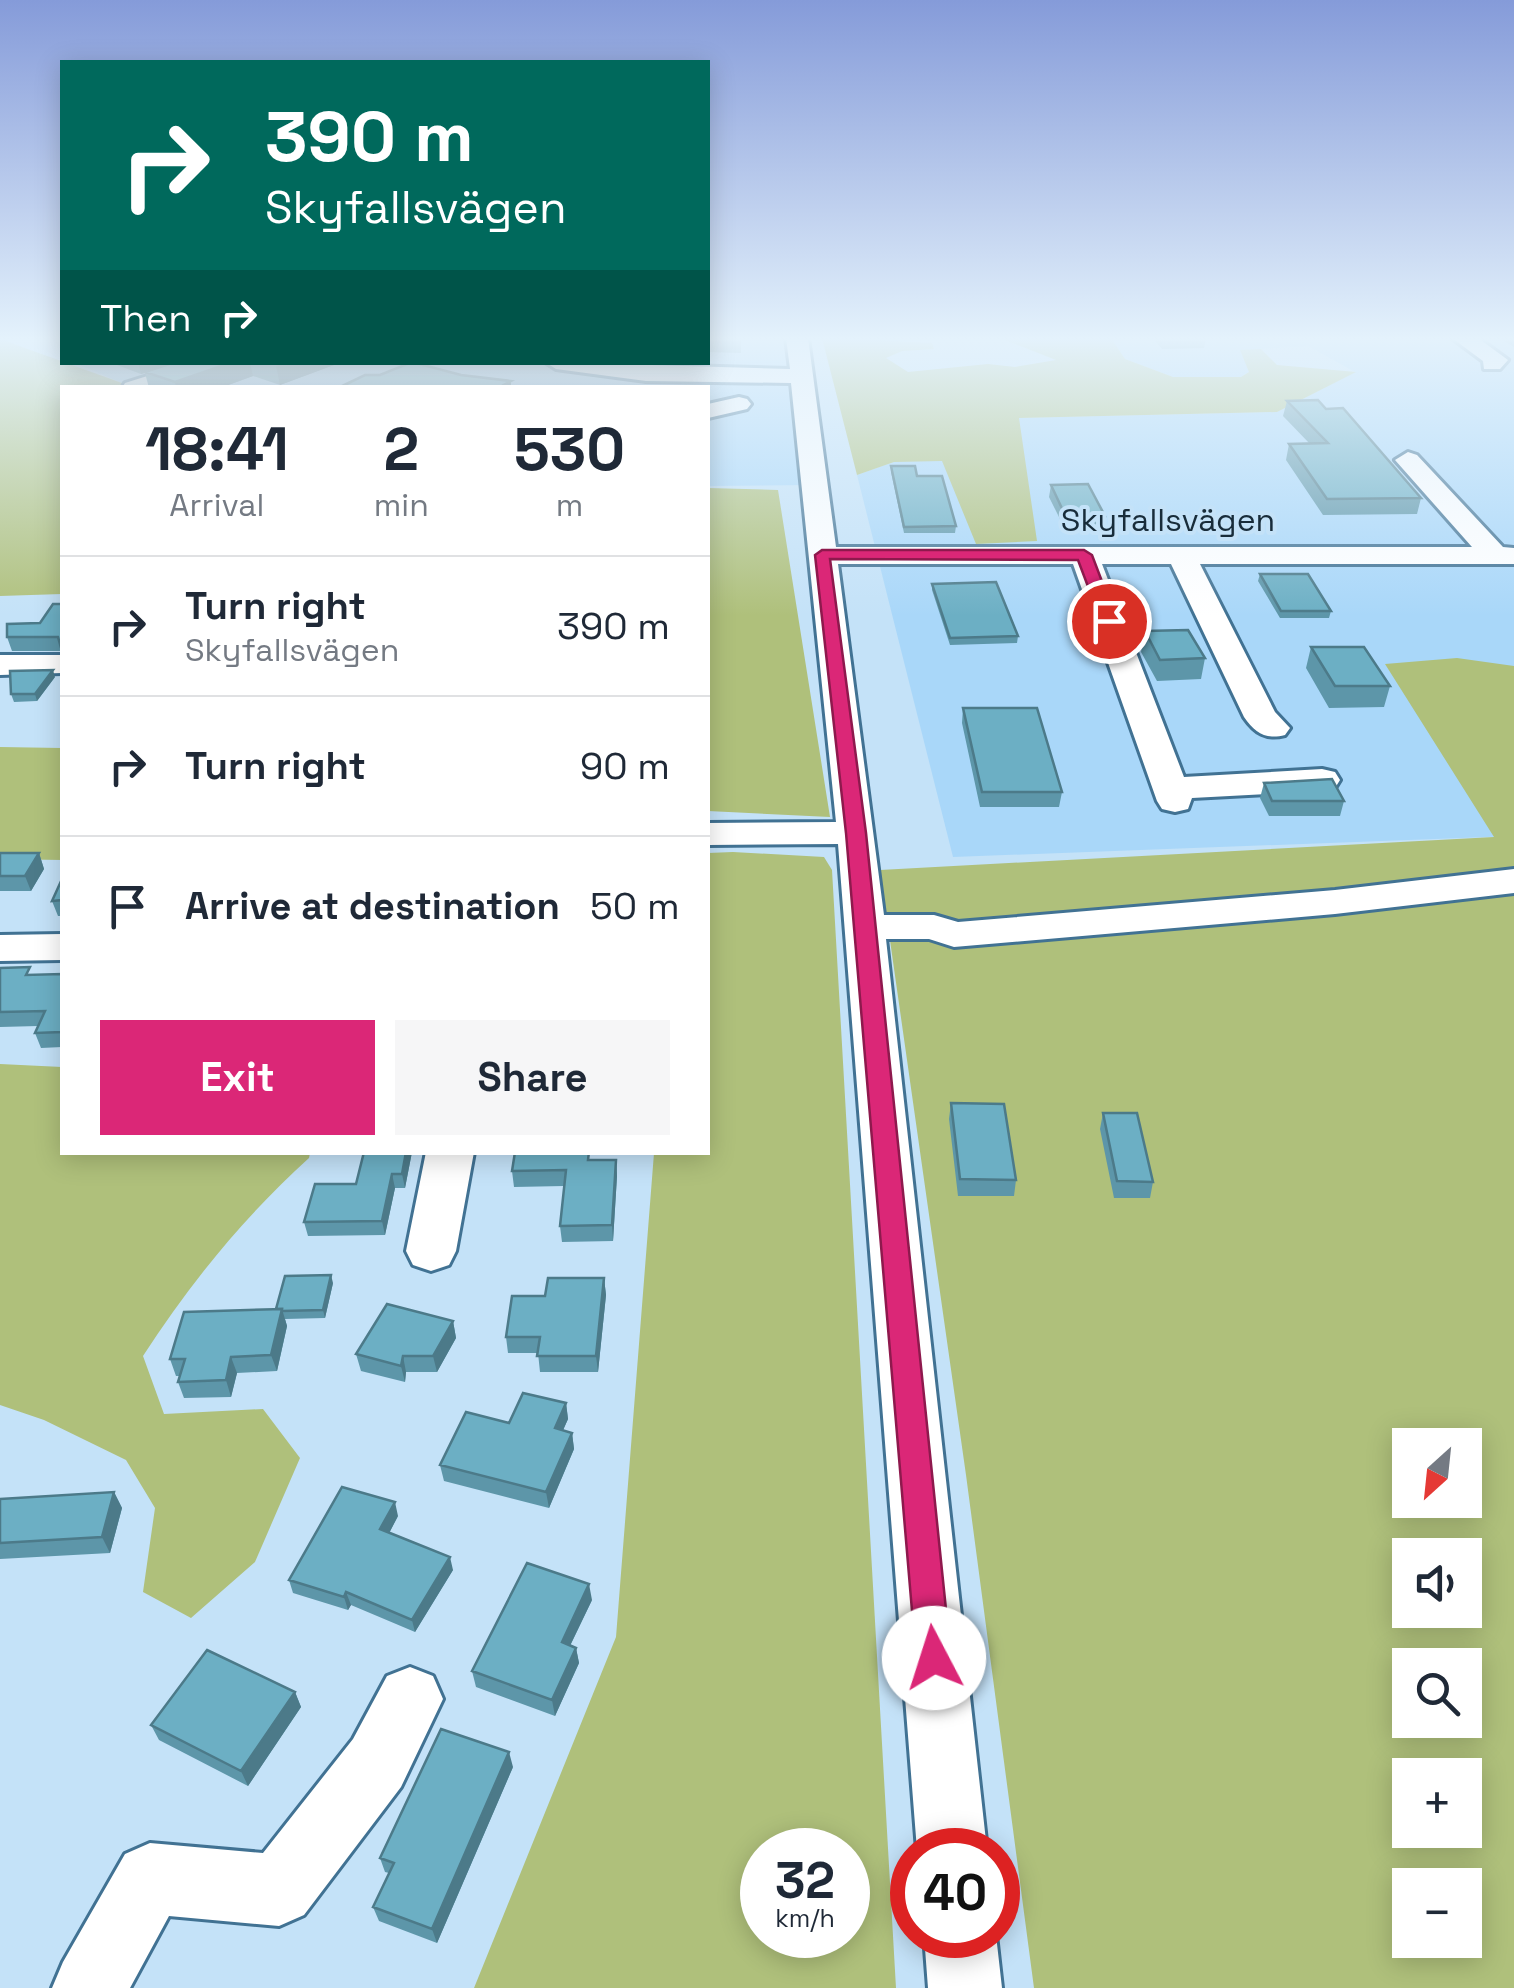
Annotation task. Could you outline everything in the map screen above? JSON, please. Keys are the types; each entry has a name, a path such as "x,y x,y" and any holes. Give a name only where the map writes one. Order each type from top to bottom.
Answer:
{"street":[{"path":"807,431 856,833 950,1828"},
{"path":"1408,460 1467,525 1504,556"},
{"path":"1467,525 1498,526"},
{"name":"Skyfallsvägen","path":"822,555 1504,556"},
{"path":"1084,555 1173,794 1322,780"},
{"path":"1180,555 1261,717 1273,728"},
{"path":"0,665 60,664"},
{"path":"710,834 856,833"},
{"path":"865,927 934,928 954,935 1336,902 1514,881"},
{"path":"0,948 60,947"},
{"path":"432,1252 449,1155"},
{"path":"90,1988 150,1879 279,1890 377,1764 410,1699"},
{"path":"962,1958 964,1988"}],"shaded area":[{"path":"710,431 812,431 812,485 710,486"},
{"path":"983,431 1514,431 1514,836 953,857 857,475"}],"green space":[{"path":"0,431 60,431 60,594 0,596"},
{"path":"846,431 1021,431 1037,541 976,544 942,461 894,462 857,475"},
{"path":"710,488 778,490 830,817 710,811"},
{"path":"1457,658 1514,666 1514,1988 1034,1988 1020,1882 1020,1828 1013,1828 880,870 1494,837 1385,664"},
{"path":"0,747 60,748 60,860 0,859"},
{"path":"710,853 824,857 832,870 890,1883 890,1958 894,1958 896,1988 474,1988 616,1637 654,1155 710,1155"},
{"path":"0,1064 60,1067 60,1155 310,1155 220,1251 143,1356 164,1414 263,1409 300,1458 255,1562 191,1618 143,1592 155,1508 126,1460 44,1420 0,1405"}],"building":[{"path":"1316,431 1363,431 1421,498 1327,499 1289,444 1328,443"},
{"path":"891,466 915,466 917,476 942,476 956,526 904,527"},
{"path":"1088,484 1105,516 1066,517 1051,485"},
{"path":"1260,574 1308,574 1331,611 1281,611"},
{"path":"996,582 1018,636 950,638 932,584"},
{"path":"53,604 60,604 60,644 58,637 7,637 7,624 40,623"},
{"path":"1188,630 1205,658 1160,660 1145,631"},
{"path":"1311,647 1364,647 1390,686 1335,686"},
{"path":"53,670 35,694 11,694 10,671"},
{"path":"963,708 1037,708 1062,792 982,792"},
{"path":"1332,779 1344,801 1272,801 1264,783"},
{"path":"0,853 39,853 25,876 0,876"},
{"path":"60,883 60,900 52,901"},
{"path":"30,967 26,975 60,974 60,1032 35,1033 45,1011 0,1012 0,968"},
{"path":"951,1103 1004,1104 1016,1180 960,1179"},
{"path":"1103,1113 1137,1113 1153,1182 1117,1181"},
{"path":"363,1155 405,1155 402,1174 392,1174 382,1221 304,1222 315,1184 356,1184"},
{"path":"515,1155 589,1155 588,1160 616,1160 612,1225 560,1226 566,1170 512,1171"},
{"path":"331,1275 323,1310 276,1309 285,1276"},
{"path":"548,1278 604,1278 596,1356 537,1356 540,1337 506,1337 512,1296 545,1296"},
{"path":"387,1304 453,1321 433,1356 403,1356 401,1366 356,1354"},
{"path":"282,1309 271,1355 231,1357 226,1380 178,1382 185,1359 170,1359 184,1312"},
{"path":"523,1393 566,1403 555,1428 572,1433 546,1492 440,1465 466,1412 509,1423"},
{"path":"342,1487 395,1502 380,1529 450,1557 412,1620 346,1592 344,1597 289,1580"},
{"path":"114,1492 102,1537 0,1543 0,1499"},
{"path":"527,1563 589,1584 562,1642 576,1648 552,1700 472,1671"},
{"path":"207,1650 295,1692 241,1771 151,1725"},
{"path":"441,1729 509,1752 432,1929 373,1907 394,1863 380,1858"}],"route":[{"path":"934,1658 856,833 822,555 1084,555 1109,621"}]}
